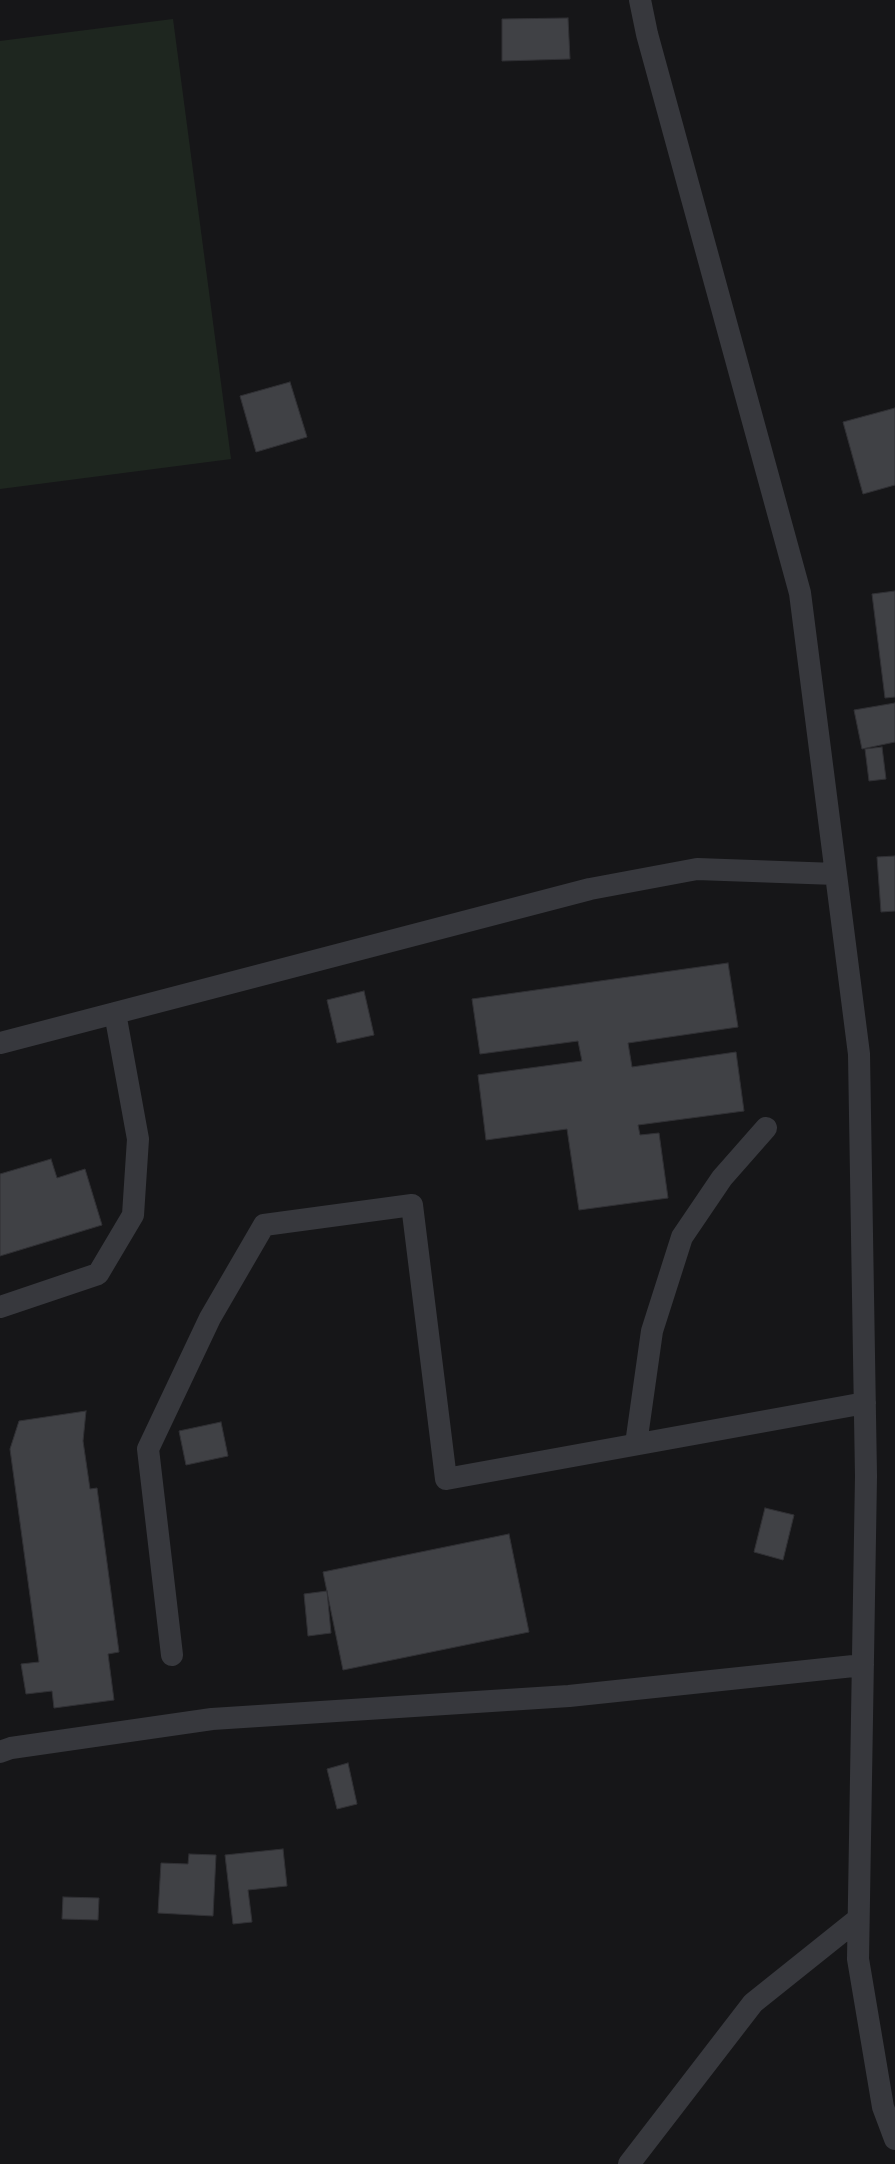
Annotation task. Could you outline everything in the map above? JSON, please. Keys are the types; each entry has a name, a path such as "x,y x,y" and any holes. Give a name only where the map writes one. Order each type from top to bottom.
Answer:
{"street":[{"path":"640,0 647,34 800,593 859,1054 866,1476 858,1959 883,2107 895,2139"},
{"path":"0,1043 590,889 697,869 836,874"},
{"path":"0,1307 98,1274 133,1215 138,1139 115,1013"},
{"path":"636,1444 652,1331 682,1237 722,1178 766,1128"},
{"path":"172,1655 148,1449 210,1318 264,1225 412,1205 446,1479 865,1403"},
{"path":"0,1752 11,1748 212,1719 570,1696 863,1665"},
{"path":"629,2164 753,2003 858,1919"}],"shaded area":[{"path":"173,19 231,459 0,489 0,41"}],"building":[{"path":"568,18 570,59 502,61 502,19"},
{"path":"290,382 307,437 256,452 240,396"},
{"path":"895,408 895,485 863,494 843,422"},
{"path":"895,591 895,697 885,698 872,594"},
{"path":"895,703 895,742 862,749 854,710"},
{"path":"882,747 886,779 869,781 865,749"},
{"path":"895,856 895,911 881,912 877,857"},
{"path":"728,963 738,1027 628,1043 632,1067 736,1052 744,1111 638,1125 640,1135 659,1133 668,1198 579,1210 567,1129 486,1140 478,1075 582,1061 578,1041 480,1054 472,999"},
{"path":"364,991 374,1035 337,1043 327,1000"},
{"path":"51,1159 57,1178 85,1169 102,1225 0,1256 0,1174"},
{"path":"86,1411 83,1441 90,1489 97,1488 119,1652 108,1654 114,1700 54,1708 52,1691 26,1694 21,1664 39,1662 10,1449 19,1421"},
{"path":"221,1422 228,1456 186,1465 179,1431"},
{"path":"765,1508 794,1515 783,1560 754,1552"},
{"path":"509,1534 529,1632 343,1670 323,1572"},
{"path":"327,1591 331,1633 308,1636 304,1594"},
{"path":"348,1763 357,1804 337,1809 327,1769"},
{"path":"283,1849 287,1886 248,1890 252,1922 233,1924 225,1855"},
{"path":"189,1854 216,1855 213,1916 158,1913 161,1863 188,1864"},
{"path":"63,1897 99,1898 98,1920 62,1919"}]}
